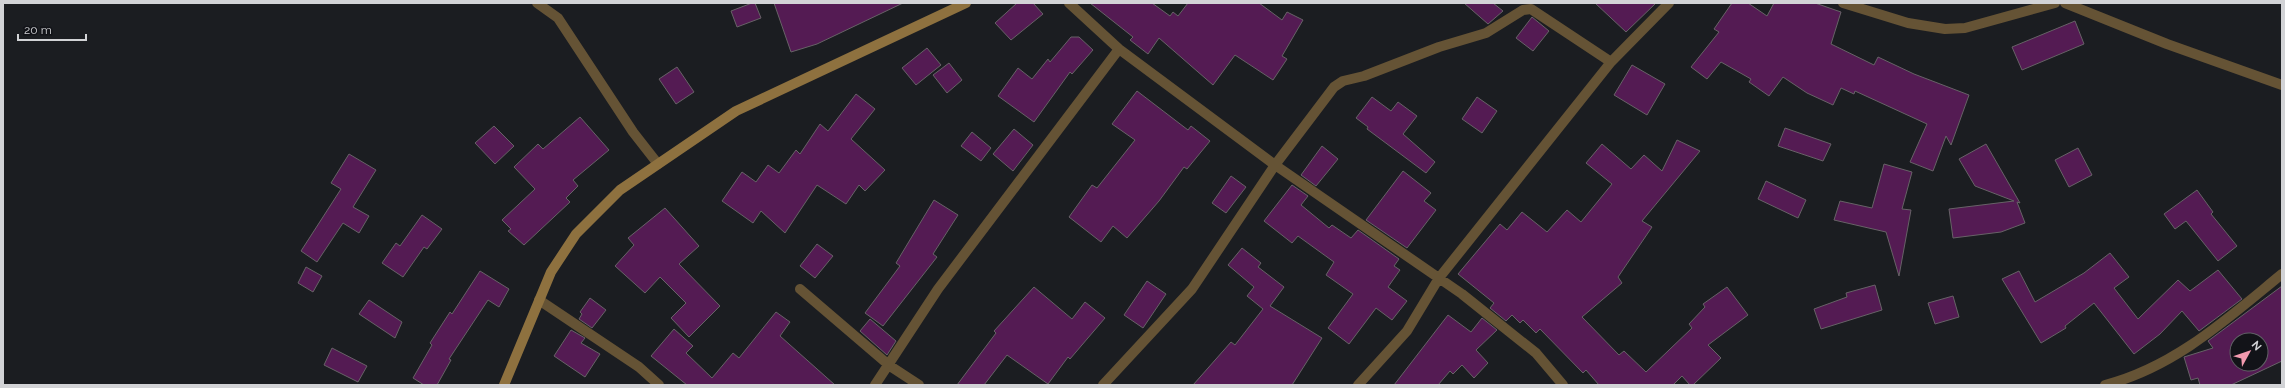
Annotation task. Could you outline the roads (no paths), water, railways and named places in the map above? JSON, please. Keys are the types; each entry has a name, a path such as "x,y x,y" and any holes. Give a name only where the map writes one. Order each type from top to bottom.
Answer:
{"main road":[{"path":"504,385 551,272 576,234 620,190 736,111 966,3"}],"street":[{"path":"537,3 558,18 633,132 658,164"},
{"path":"1069,3 1118,49 1275,165 1440,278 1525,344 1547,365 1563,385"},
{"path":"1358,385 1407,331 1440,278 1611,62 1669,3"},
{"path":"1843,3 1908,23 1945,29 1964,28 2055,3"},
{"path":"2065,3 2167,44 2282,85"},
{"path":"1103,385 1192,289 1275,165 1334,87 1343,81 1364,76 1439,47 1486,34 1523,10 1531,9 1611,62"},
{"path":"875,385 890,366 938,289 1118,49"},
{"path":"2105,385 2151,368 2189,348 2282,274"},
{"path":"800,289 890,366 919,385"},
{"path":"539,300 639,368 659,385"}]}
